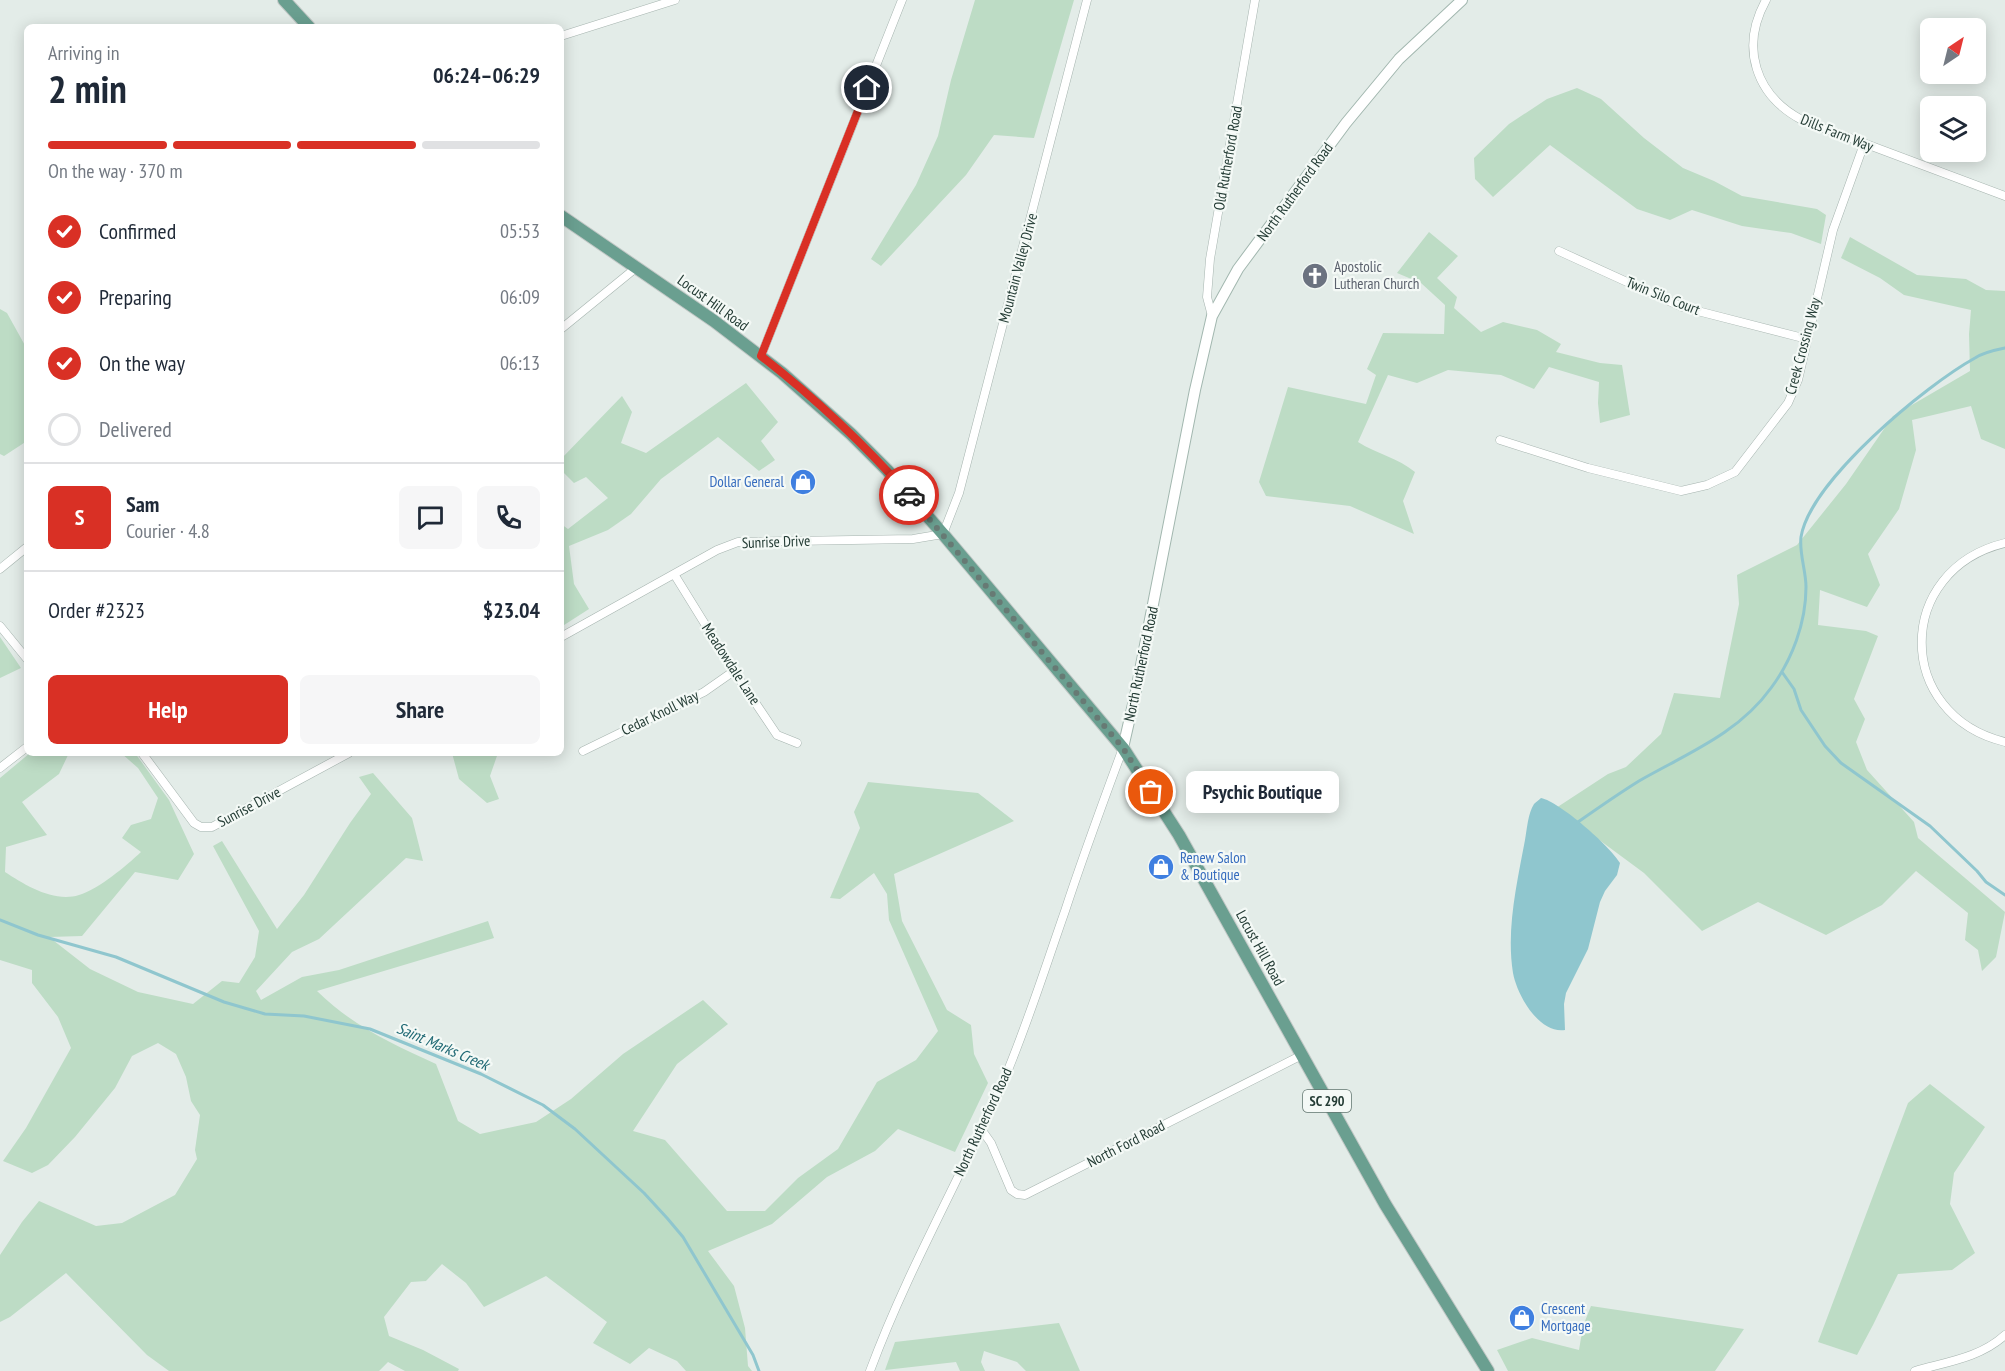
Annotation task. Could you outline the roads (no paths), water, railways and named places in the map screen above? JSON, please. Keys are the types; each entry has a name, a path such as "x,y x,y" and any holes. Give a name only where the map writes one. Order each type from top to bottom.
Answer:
{"main road":[{"path":"284,0 306,24"},
{"name":"Locust Hill Road","path":"564,218 761,356 851,434 887,470 943,534 1123,748 1179,836 1385,1204 1488,1371"}],"street":[{"path":"564,35 675,0"},
{"path":"761,356 902,0"},
{"name":"Mountain Valley Drive","path":"943,534 959,493 1087,0"},
{"name":"Old Rutherford Road","path":"1212,316 1207,297 1210,259 1256,0"},
{"name":"North Rutherford Road","path":"870,1371 890,1321 981,1129 1024,1029 1123,748 1212,316 1238,269 1346,123 1400,59 1462,0"},
{"name":"Dills Farm Way","path":"1766,0 1756,21 1753,41 1754,62 1764,87 1776,102 1791,114 1864,144 2005,196"},
{"name":"Creek Crossing Way","path":"1500,440 1588,468 1681,491 1707,485 1735,472 1788,403 1798,380 1833,230 1864,144"},
{"name":"Twin Silo Court","path":"1559,251 1682,307 1807,339"},
{"path":"564,327 637,267"},
{"name":"Sunrise Drive","path":"564,635 717,550 738,542 913,539 943,534"},
{"path":"2005,543 1972,555 1947,575 1928,606 1921,647 1930,684 1947,709 1973,730 2005,742"},
{"path":"0,568 24,549"},
{"name":"Meadowdale Lane","path":"674,574 777,735 797,743"},
{"path":"0,626 24,655"},
{"name":"Cedar Knoll Way","path":"584,751 704,692 734,671"},
{"path":"0,768 24,749"},
{"name":"Sunrise Drive","path":"144,756 194,823 204,828 212,827 343,756"},
{"name":"North Ford Road","path":"981,1129 991,1143 1011,1190 1025,1195 1302,1055"},
{"path":"1915,1371 1974,1354 1988,1348 2005,1335"}],"water":[{"path":"1541,798 1560,807 1584,826 1615,855 1620,863 1617,875 1600,902 1588,949 1566,993 1565,1030 1555,1030 1546,1026 1538,1020 1524,1002 1515,982 1511,956 1513,906 1528,821 1534,804"}],"waterway":[{"path":"1578,822 1639,781 1727,731 1758,704 1779,677 1796,641 1803,614 1806,587 1801,537 1809,514 1825,489 1873,437 1928,389 1978,356 2005,348"},
{"path":"1782,672 1794,689 1801,710 1825,746 1841,763 1930,826 1986,882 2005,895"},
{"name":"Saint Marks Creek","path":"0,920 38,935 116,957 224,1002 265,1014 304,1016 370,1029 481,1074 543,1105 575,1129 644,1193 683,1237 753,1355 759,1371"}],"place":[{"name":"Apostolic Lutheran Church","path":"1315,276"},
{"name":"Dollar General","path":"803,482"},
{"name":"Psychic Boutique","path":"1151,792"},
{"name":"Renew Salon & Boutique","path":"1161,867"},
{"name":"Crescent Mortgage","path":"1522,1318"}]}
